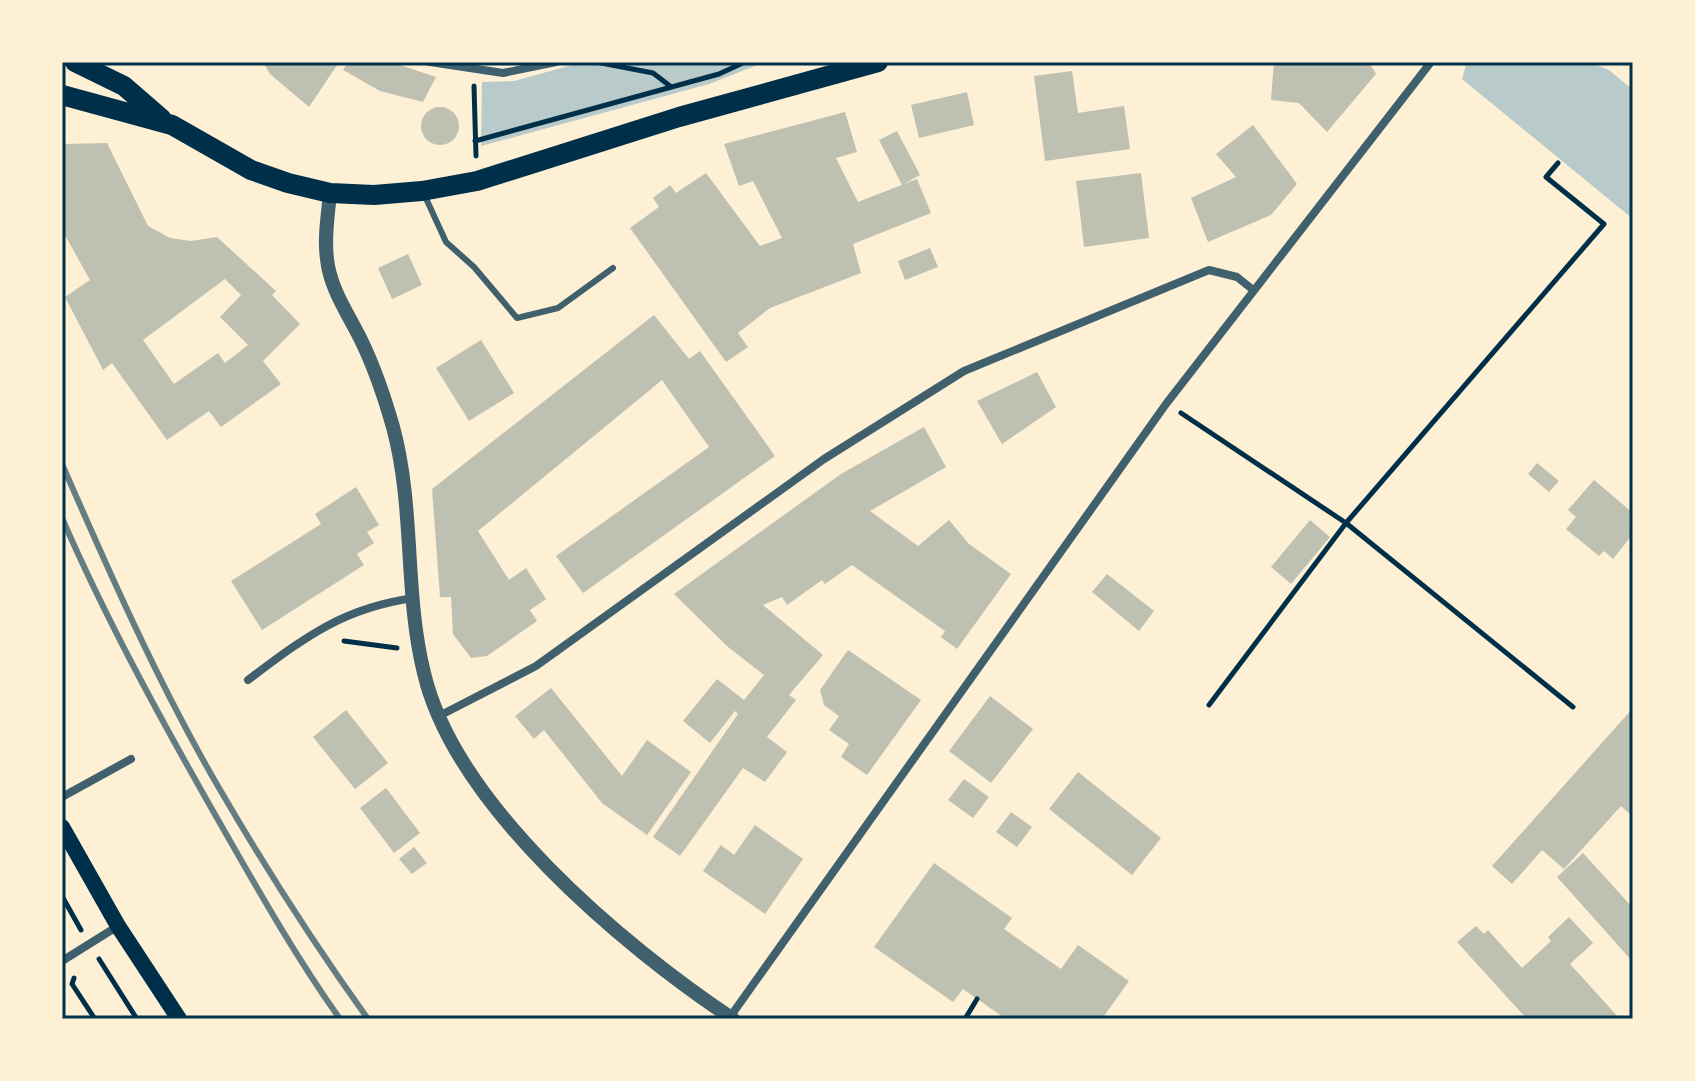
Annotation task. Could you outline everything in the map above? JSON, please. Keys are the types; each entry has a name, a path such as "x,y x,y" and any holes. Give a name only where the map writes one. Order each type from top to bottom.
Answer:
{"main road":[{"path":"75,62 124,86 165,122 251,170 330,193 374,195 422,191 477,181 679,117 878,62"},
{"path":"62,95 165,122"},
{"path":"62,827 118,926 179,1019"}],"street":[{"path":"430,62 503,73 556,62"},
{"path":"330,193 327,262 337,295 364,344 393,426 404,471 420,650 438,717 477,785 530,848 642,951 731,1018 1166,404 1252,289 1431,62"},
{"path":"438,717 536,666 824,459 964,371 1209,270 1237,277 1252,289"},
{"path":"248,680 307,636 355,611 415,598"},
{"path":"62,797 131,759"},
{"path":"62,961 118,926"}],"lane":[{"path":"422,191 446,242 474,267 517,318 558,308 613,268"}],"path":[{"path":"596,62 653,73 671,87"},
{"path":"474,89 475,141 719,74 745,62"},
{"path":"1209,705 1346,523 1604,224 1546,177 1558,163"},
{"path":"1166,404 1346,523 1573,707"},
{"path":"307,636 420,650"},
{"path":"89,944 72,984 95,1019"},
{"path":"965,1019 977,999"}],"shaded area":[{"path":"583,62 765,62 709,84 481,146 482,82 514,81"},
{"path":"1467,62 1588,62 1609,70 1633,90 1633,219 1462,79"}],"building":[{"path":"263,62 339,62 309,107 270,74"},
{"path":"348,62 391,62 436,77 423,102 380,91 343,70"},
{"path":"1274,62 1369,62 1376,74 1327,132 1299,103 1271,100"},
{"path":"1072,71 1078,113 1124,106 1130,149 1045,161 1034,76"},
{"path":"967,92 974,125 919,138 911,105"},
{"path":"440,107 454,112 459,126 454,140 440,145 426,140 421,126 426,112"},
{"path":"845,112 857,152 836,158 858,202 917,179 931,213 853,244 861,273 770,308 738,333 748,347 726,362 630,228 659,207 653,198 670,185 676,193 706,173 760,246 782,238 753,181 739,186 724,144"},
{"path":"1253,125 1297,184 1271,215 1208,242 1191,198 1236,177 1216,154"},
{"path":"897,131 920,175 902,185 879,140"},
{"path":"107,143 148,226 170,238 191,241 217,237 276,291 272,295 300,324 263,361 281,384 221,427 209,411 167,440 112,363 103,370 65,297 90,280 62,230 62,144","holes":["225,279 241,295 220,317 248,345 225,363 218,353 174,384 143,340"]},
{"path":"1141,173 1149,238 1084,247 1076,181"},
{"path":"930,248 938,267 905,280 898,261"},
{"path":"408,254 422,285 392,299 378,268"},
{"path":"654,315 689,359 700,351 775,456 583,593 556,556 709,447 662,380 478,531 509,580 526,568 546,599 530,610 537,621 487,656 471,658 453,634 451,597 440,597 432,489"},
{"path":"481,340 514,393 469,421 436,368"},
{"path":"1037,372 1056,407 1002,444 977,401"},
{"path":"924,427 946,467 870,511 918,546 949,520 969,544 1011,574 957,649 941,637 945,631 852,565 825,584 822,580 787,605 782,597 763,605 823,655 789,695 796,700 767,737 787,752 765,782 743,768 680,856 653,837 738,714 735,711 710,743 683,721 717,679 744,700 764,675 728,647 674,594 841,474"},
{"path":"1537,463 1559,481 1549,492 1528,474"},
{"path":"1594,480 1633,513 1629,520 1633,534 1613,559 1604,551 1599,556 1566,529 1576,517 1568,510"},
{"path":"356,487 379,525 367,532 374,543 357,554 364,565 262,630 231,581 321,524 315,514"},
{"path":"1310,520 1330,537 1291,584 1271,567"},
{"path":"1107,574 1154,611 1139,631 1092,592"},
{"path":"848,650 921,700 867,775 841,757 849,744 829,730 839,716 824,705 820,690"},
{"path":"551,688 622,776 647,740 691,772 647,835 602,803 544,730 534,739 515,716"},
{"path":"990,696 1033,729 991,783 949,751"},
{"path":"1633,708 1633,817 1621,806 1564,869 1542,850 1512,884 1492,866"},
{"path":"346,710 388,763 355,789 313,737"},
{"path":"1078,772 1161,838 1132,875 1049,809"},
{"path":"964,779 989,797 973,818 948,800"},
{"path":"386,788 420,833 394,853 360,808"},
{"path":"1011,812 1032,827 1017,847 996,832"},
{"path":"755,825 803,859 765,914 703,871 721,845 734,855"},
{"path":"414,847 427,863 412,874 399,859"},
{"path":"1583,853 1633,908 1633,962 1557,877"},
{"path":"934,863 1012,918 1004,929 1061,969 1078,945 1129,981 1102,1019 1006,1019 963,989 953,1002 874,947"},
{"path":"1569,917 1593,943 1570,964 1620,1019 1527,1019 1457,942 1476,926 1484,934 1488,930 1522,968 1551,941 1548,937"}],"railway":[{"path":"62,464 136,629 197,749 272,876 368,1019"},
{"path":"62,518 115,630 173,739 274,916 340,1019"}]}
